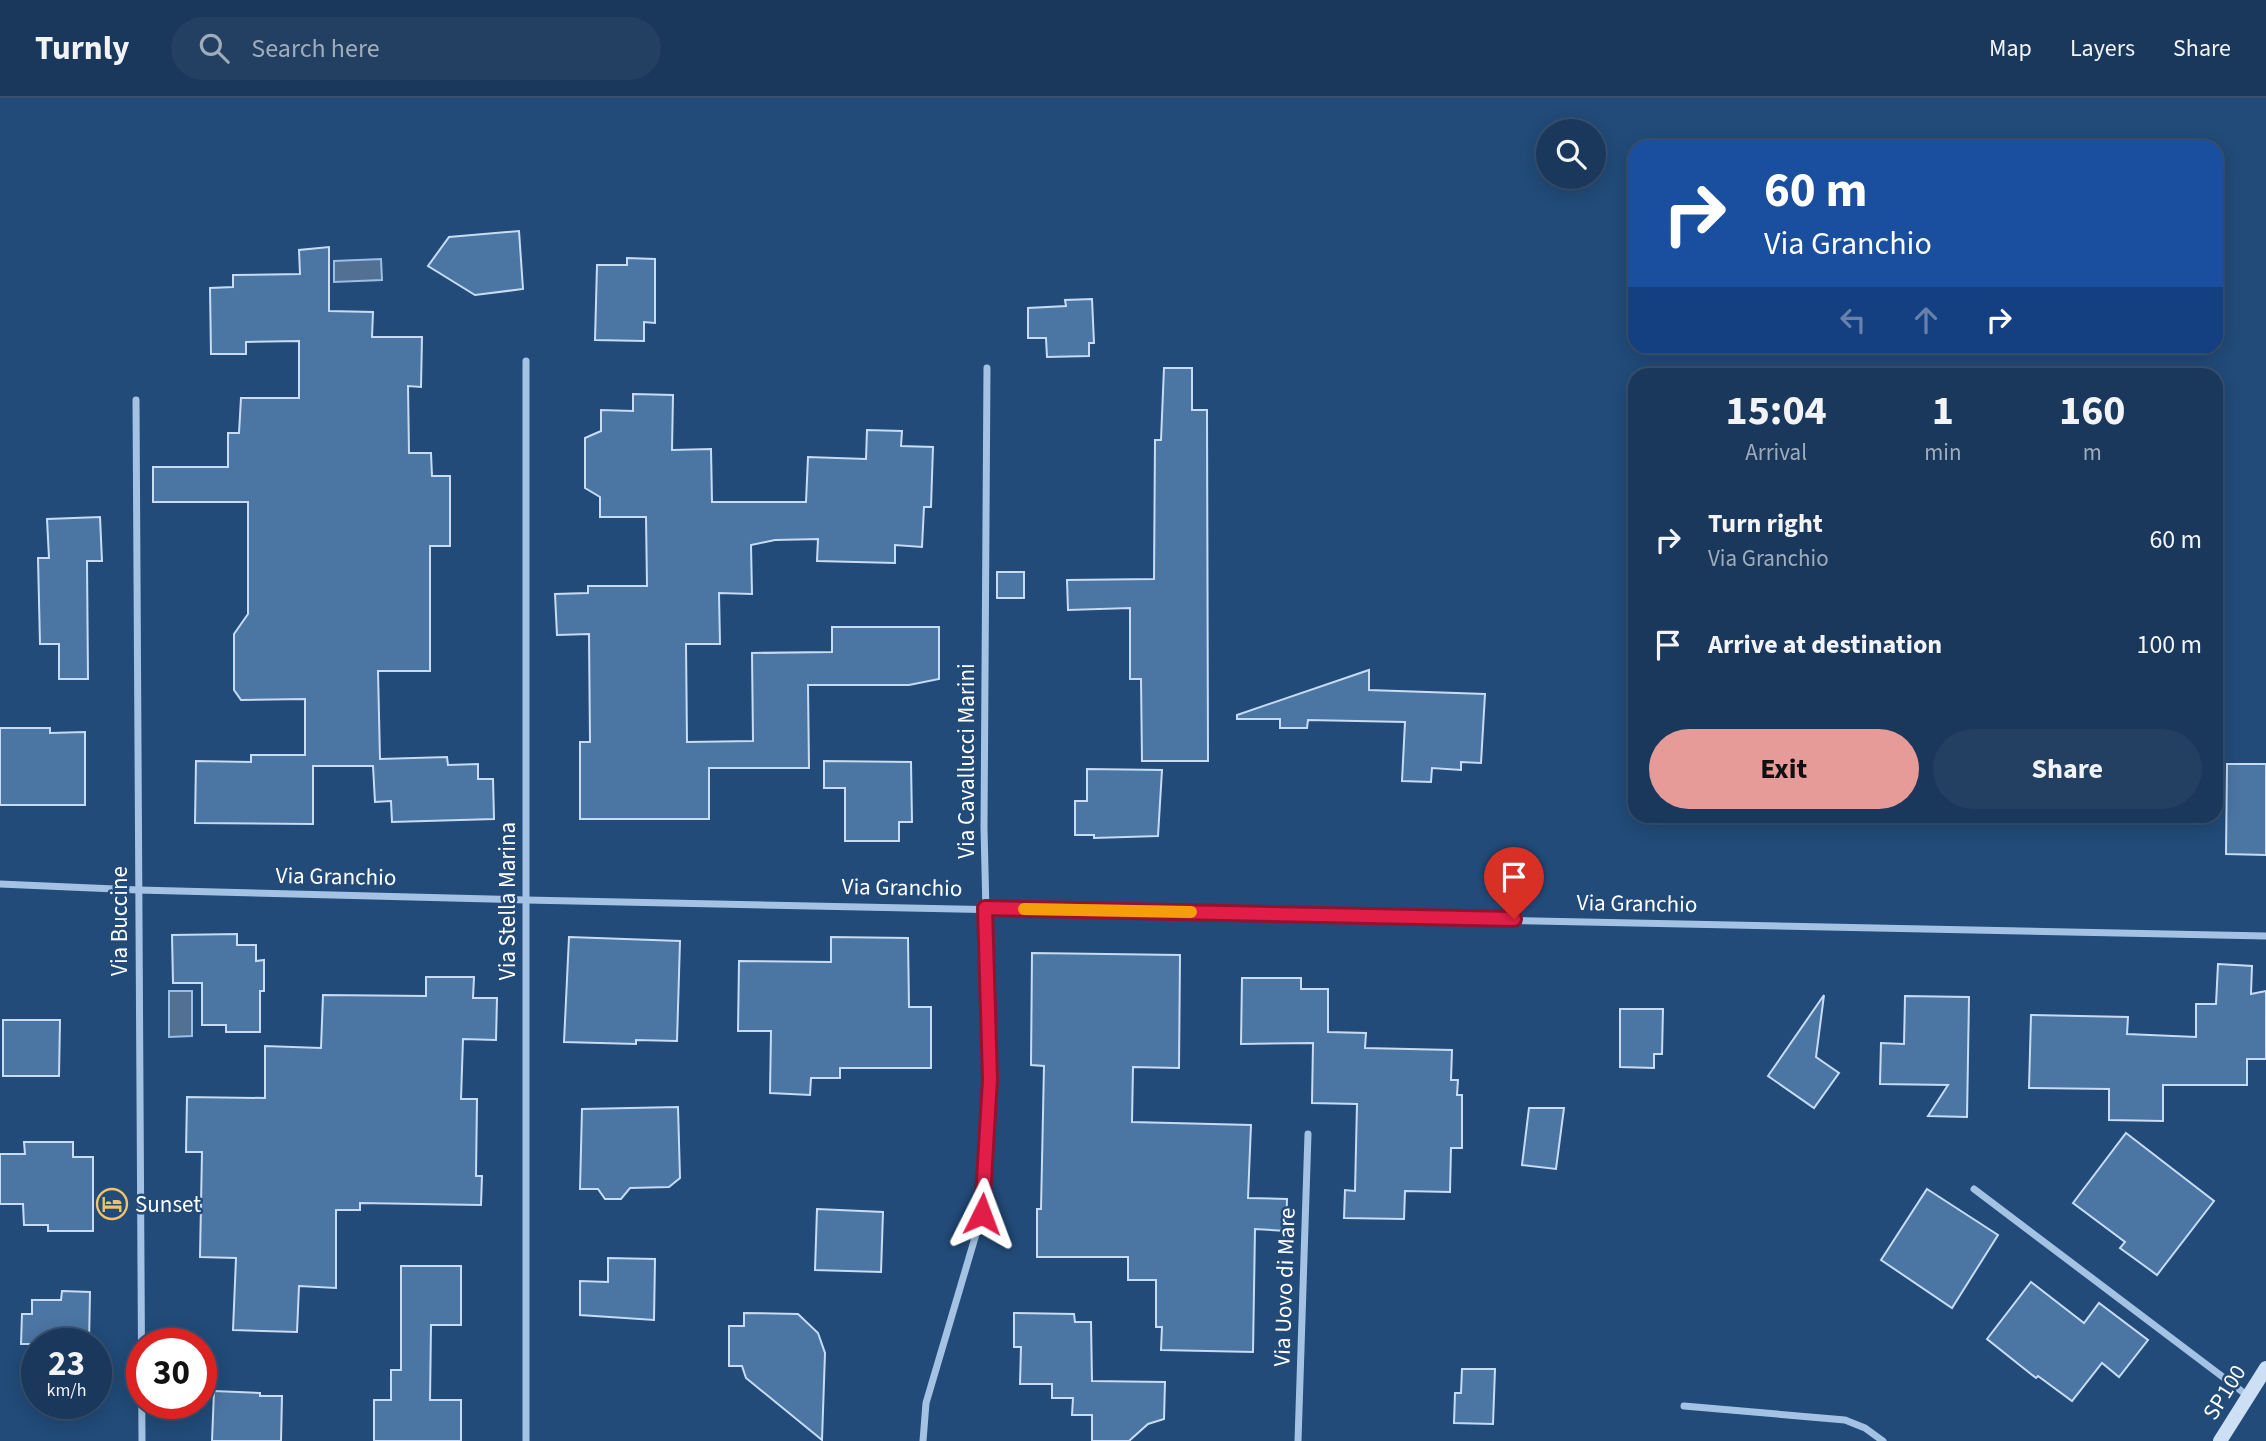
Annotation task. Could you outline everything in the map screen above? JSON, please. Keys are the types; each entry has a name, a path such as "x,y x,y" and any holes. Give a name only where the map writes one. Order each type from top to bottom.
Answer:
{"main road":[{"name":"SP100","path":"2220,1441 2266,1368"}],"street":[{"name":"Via Stella Marina","path":"526,361 526,1441"},
{"name":"Via Cavallucci Marini","path":"923,1441 926,1403 982,1214 990,1079 985,908 988,368"},
{"name":"Via Buccine","path":"136,400 142,1441"},
{"name":"Via Granchio","path":"0,884 526,900 2266,936"},
{"name":"Via Uovo di Mare","path":"1298,1441 1308,1134"},
{"path":"1974,1189 2248,1396"},
{"path":"1684,1406 1845,1420 1865,1428 1883,1441"}],"water":[{"path":"381,259 382,280 334,282 334,261"},
{"path":"169,991 192,991 192,1036 169,1037"}],"building":[{"path":"519,231 523,289 475,295 428,266 449,237"},
{"path":"329,247 329,311 373,312 372,337 422,337 421,387 408,386 409,453 431,453 432,476 450,476 450,546 430,546 430,671 378,671 380,759 447,757 448,765 478,764 478,779 493,779 494,819 392,822 391,801 375,802 373,766 313,766 313,824 195,823 196,761 251,762 251,755 305,755 305,699 241,700 234,690 234,634 248,614 248,502 153,502 153,467 228,467 228,433 239,433 241,398 299,398 299,341 246,342 246,354 211,354 210,288 233,287 233,275 300,274 299,250"},
{"path":"627,258 655,259 655,323 644,322 644,341 595,340 597,265 627,265"},
{"path":"1092,299 1094,343 1089,343 1089,356 1047,357 1046,338 1028,338 1028,308 1066,306 1065,300"},
{"path":"1164,368 1192,368 1192,410 1207,410 1208,761 1142,761 1141,679 1130,679 1130,608 1068,610 1067,580 1154,579 1155,440 1161,440"},
{"path":"633,394 673,395 672,450 711,449 712,502 806,502 808,457 866,459 867,430 902,431 901,446 933,447 931,507 924,507 922,547 895,545 895,563 817,561 818,539 775,540 751,545 752,594 719,593 720,644 686,644 687,742 753,741 752,653 832,652 832,627 939,627 939,679 909,685 808,685 809,768 709,768 709,819 580,819 580,742 590,742 589,634 557,635 555,594 588,593 588,586 647,586 646,517 600,517 600,497 585,488 585,438 601,431 601,410 633,411"},
{"path":"100,517 102,561 87,561 88,679 59,679 59,644 40,644 38,558 49,558 47,519"},
{"path":"997,572 1024,572 1024,598 997,598"},
{"path":"1369,670 1369,690 1485,694 1481,763 1461,762 1461,770 1432,768 1431,782 1402,781 1405,722 1308,720 1307,728 1280,728 1280,719 1237,719 1237,715"},
{"path":"0,728 50,728 50,733 85,732 85,805 0,805"},
{"path":"824,761 911,762 912,822 899,822 899,841 845,841 845,788 824,788"},
{"path":"2227,764 2266,764 2266,855 2226,854"},
{"path":"1087,769 1162,770 1158,836 1094,838 1094,835 1075,835 1075,801 1087,801"},
{"path":"237,934 237,945 256,945 256,961 264,960 264,991 260,991 260,1032 226,1032 226,1025 202,1025 202,983 173,983 172,935"},
{"path":"569,937 680,941 677,1041 636,1040 636,1044 564,1042"},
{"path":"831,937 908,938 909,1007 931,1007 931,1068 840,1068 840,1078 811,1078 810,1095 770,1093 771,1031 738,1031 739,961 831,962"},
{"path":"1032,953 1180,955 1179,1068 1133,1067 1132,1122 1251,1125 1248,1198 1287,1199 1286,1231 1255,1229 1253,1352 1161,1350 1162,1327 1156,1327 1156,1280 1128,1280 1128,1257 1037,1257 1037,1209 1041,1209 1044,1066 1031,1065"},
{"path":"2218,964 2252,966 2251,994 2266,991 2266,1059 2247,1059 2247,1085 2163,1085 2163,1121 2109,1120 2109,1089 2029,1088 2031,1015 2128,1017 2127,1034 2196,1037 2196,1004 2216,1004"},
{"path":"426,977 474,977 473,998 497,998 496,1040 463,1039 461,1099 477,1099 476,1176 482,1176 481,1205 360,1203 360,1210 336,1210 336,1288 299,1286 297,1332 233,1330 236,1258 200,1257 202,1152 186,1152 187,1097 265,1098 265,1046 321,1048 323,995 426,996"},
{"path":"1242,978 1301,978 1301,989 1328,989 1328,1032 1366,1033 1365,1048 1452,1050 1451,1080 1458,1080 1457,1095 1462,1095 1462,1148 1451,1148 1450,1192 1405,1191 1404,1219 1344,1218 1345,1190 1355,1191 1357,1104 1312,1103 1313,1043 1241,1044"},
{"path":"1824,995 1816,1057 1839,1073 1814,1108 1768,1076"},
{"path":"1905,996 1969,997 1967,1117 1928,1116 1948,1085 1880,1084 1881,1043 1904,1044"},
{"path":"1620,1009 1663,1009 1662,1054 1654,1054 1654,1068 1620,1067"},
{"path":"3,1020 60,1020 59,1076 3,1076"},
{"path":"678,1107 680,1178 669,1187 630,1188 621,1199 605,1199 598,1189 580,1189 582,1109"},
{"path":"1529,1108 1564,1108 1556,1169 1522,1165"},
{"path":"2126,1133 2214,1201 2157,1275 2120,1248 2125,1242 2073,1203"},
{"path":"24,1142 73,1142 73,1157 93,1157 93,1231 48,1231 48,1225 24,1225 23,1204 0,1204 0,1154 25,1154"},
{"path":"1927,1189 1998,1235 1952,1308 1881,1260"},
{"path":"817,1209 883,1212 881,1272 815,1270"},
{"path":"608,1258 655,1259 654,1320 580,1315 580,1281 608,1282"},
{"path":"401,1266 461,1266 461,1325 431,1325 430,1400 461,1400 461,1441 374,1441 374,1400 391,1400 391,1370 401,1370"},
{"path":"2031,1282 2084,1323 2099,1303 2148,1340 2119,1377 2102,1363 2072,1401 2038,1376 2036,1378 1987,1339"},
{"path":"62,1291 90,1292 89,1328 22,1328 22,1314 32,1314 32,1300 61,1300"},
{"path":"744,1313 798,1314 818,1333 825,1353 822,1440 746,1378 742,1366 729,1366 729,1326 744,1326"},
{"path":"1014,1313 1074,1314 1075,1322 1091,1322 1092,1381 1165,1382 1164,1419 1148,1424 1129,1441 1092,1441 1092,1415 1072,1415 1073,1398 1052,1398 1052,1384 1020,1384 1021,1347 1014,1347"},
{"path":"1462,1369 1495,1369 1493,1424 1454,1423 1455,1393 1461,1393"},
{"path":"217,1391 282,1396 281,1441 212,1441 213,1419 217,1419"}],"slow traffic":[{"path":"1024,909 1191,912"}],"place":[{"name":"Sunset","path":"112,1204"}],"route":[{"path":"982,1214 990,1079 985,908 1514,919"}]}
